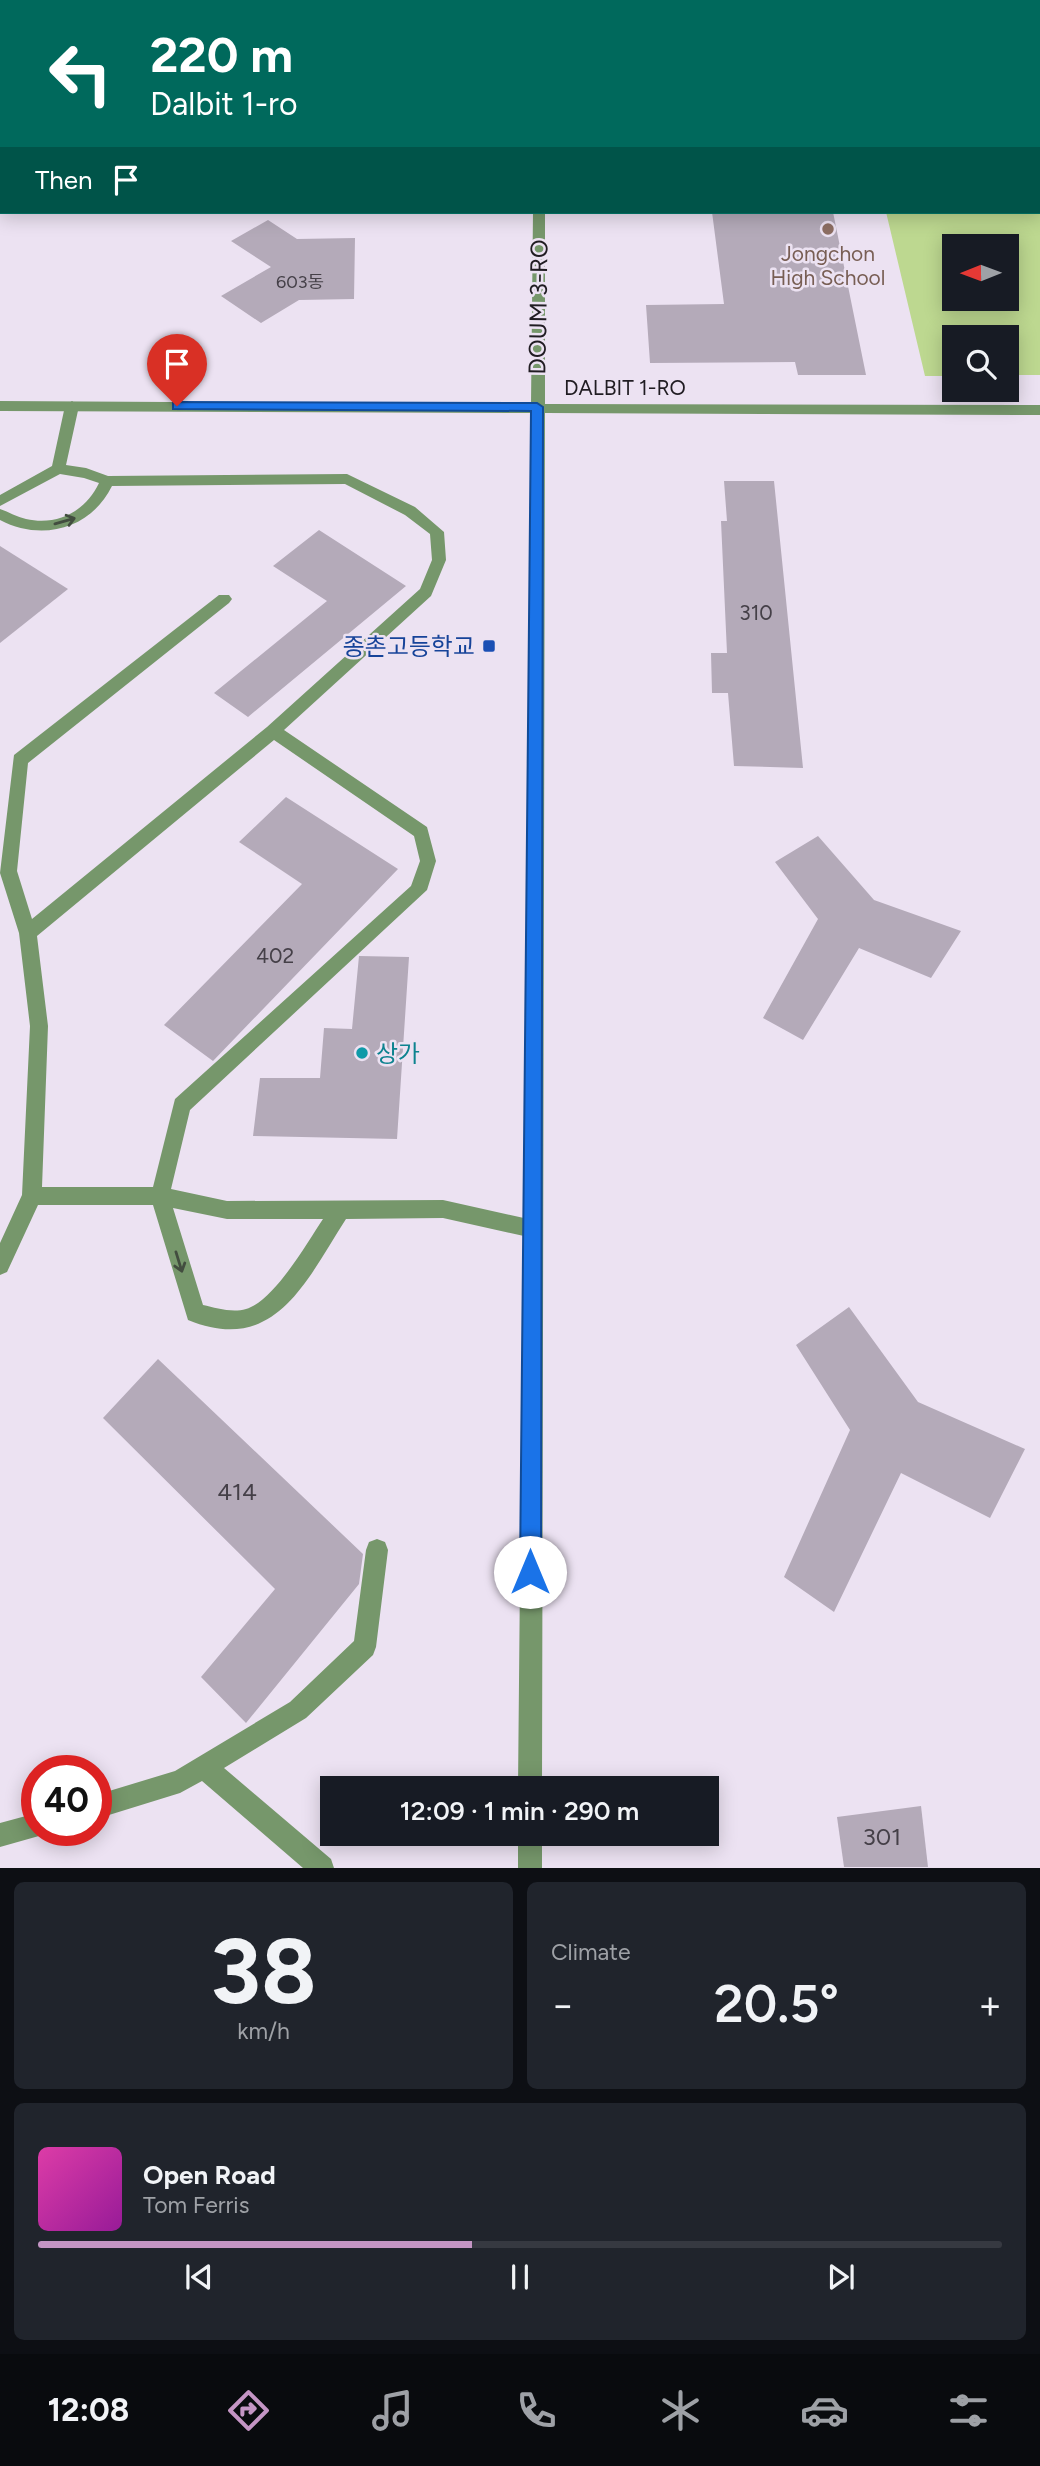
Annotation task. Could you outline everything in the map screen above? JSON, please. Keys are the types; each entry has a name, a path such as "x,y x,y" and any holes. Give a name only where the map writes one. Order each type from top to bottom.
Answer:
{"street":[{"name":"DOUM 3-RO","path":"530,1776 539,214"},
{"name":"DALBIT 1-RO","path":"0,406 1040,410"},
{"path":"58,469 72,406"},
{"path":"0,501 58,469 86,473 107,481 347,480 411,511 437,532 439,561 426,592 273,731 28,933"},
{"path":"0,514 12,521 39,527 70,522 95,504 107,481"},
{"path":"0,1265 32,1196 38,1026 28,933 4,868 20,760 224,599"},
{"path":"273,731 421,832 428,861 418,890 182,1105 160,1196 195,1313 225,1320 250,1319 283,1293 340,1210"},
{"path":"32,1196 160,1196 227,1210 443,1209 533,1229"},
{"path":"112,1802 180,1780 298,1710 365,1647 377,1550"},
{"path":"204,1767 322,1867"},
{"path":"0,1835 21,1829"},
{"path":"530,1846 530,1867"}],"green space":[{"path":"886,214 1040,214 1040,375 1019,375 1019,325 942,325 942,376 925,376"}],"building":[{"path":"712,214 833,214 866,375 798,375 795,362 650,363 646,305 724,304"},
{"path":"268,220 297,239 355,238 354,299 299,300 261,323 221,296 271,267 231,241"},
{"path":"724,481 774,481 803,768 734,766 728,693 712,693 711,653 727,653 721,521 727,521"},
{"path":"319,530 406,586 248,717 214,693 327,601 273,566"},
{"path":"0,546 68,589 0,643"},
{"path":"286,797 398,869 213,1061 164,1025 302,884 239,842"},
{"path":"818,836 874,900 961,931 931,978 859,948 803,1040 763,1018 818,919 775,862"},
{"name":"상가","path":"359,956 409,957 397,1139 253,1136 260,1078 320,1078 324,1028 352,1029"},
{"path":"849,1307 918,1402 1025,1449 990,1518 901,1473 834,1612 784,1577 850,1430 796,1345"},
{"path":"158,1359 363,1554 359,1584 246,1723 201,1677 275,1589 103,1418"},
{"path":"921,1806 928,1867 844,1867 837,1817"}],"place":[{"name":"Jongchon High School","path":"828,229"},
{"name":"종촌고등학교","path":"489,646"},
{"name":"상가","path":"362,1053"}],"route":[{"path":"177,406 537,407 530,1572"}]}
